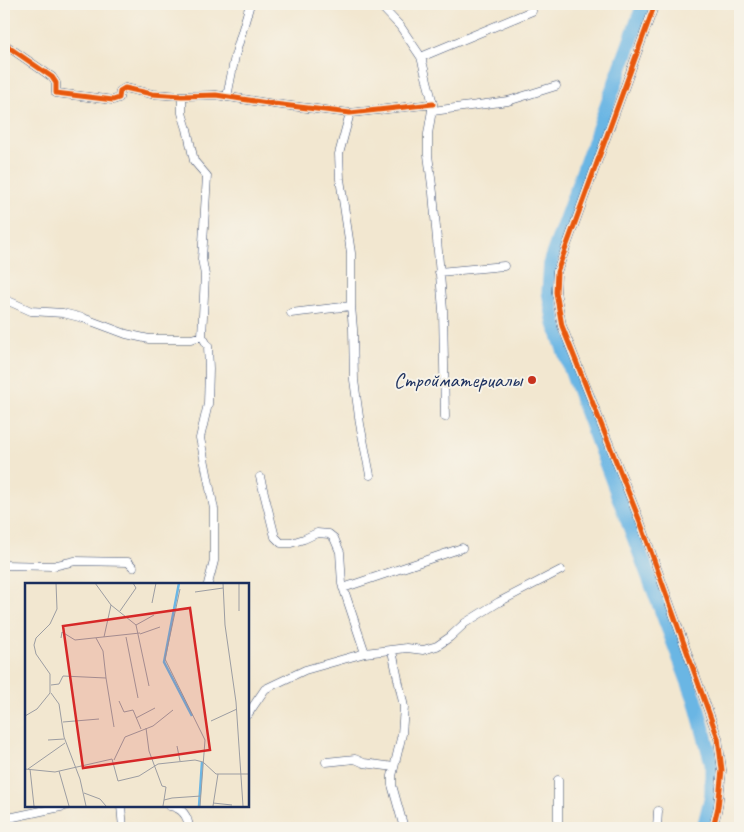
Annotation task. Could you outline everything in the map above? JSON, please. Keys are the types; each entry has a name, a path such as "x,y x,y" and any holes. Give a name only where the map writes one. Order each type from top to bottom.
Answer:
{"street":[{"path":"227,96 235,56 250,4"},
{"path":"379,4 400,26 421,57 433,108 428,134 428,155 433,193 442,310 445,417"},
{"path":"655,4 557,272 556,292 562,326 640,524 718,738 722,770 718,808 713,828"},
{"path":"421,57 532,11"},
{"path":"4,44 52,77 56,83 56,93 113,100 119,98 120,91 125,88 152,94 227,96 350,113 508,101 556,86"},
{"path":"182,96 182,113 194,161 207,176 202,259 205,275 202,336 208,346 208,404 200,438 214,509 214,561 208,583"},
{"path":"350,113 339,154 340,179 351,253 354,380 370,475"},
{"path":"439,272 504,266"},
{"path":"4,299 31,310 63,313 83,318 126,334 149,339 191,339 202,336"},
{"path":"291,313 351,306"},
{"path":"260,477 275,537 281,543 291,543 317,533 329,534 334,538 340,552 343,588 365,653"},
{"path":"343,588 462,548"},
{"path":"4,565 53,566 75,561 128,562 133,567"},
{"path":"249,713 265,689 305,670 365,653 407,648 423,650 437,646 465,623 498,602 562,570"},
{"path":"392,650 404,707 402,734 394,767 392,785 404,828"},
{"path":"326,762 355,759 364,763 394,767"},
{"path":"558,780 558,828"},
{"path":"4,819 60,807"},
{"path":"121,807 123,828"},
{"path":"186,809 189,828"},
{"path":"657,828 658,811"}],"waterway":[{"path":"644,4 551,260 549,292 555,324 574,378 695,699 712,763 712,795 704,828"}],"cycle path":[{"path":"655,4 557,272 556,292 562,326 641,524 718,738 722,770 718,807 713,828"},
{"path":"4,44 52,77 56,83 56,93 113,100 119,98 120,91 125,88 152,94 182,96 216,95 350,113 433,104"}],"place":[{"name":"Стройматериалы","path":"532,380"}]}
